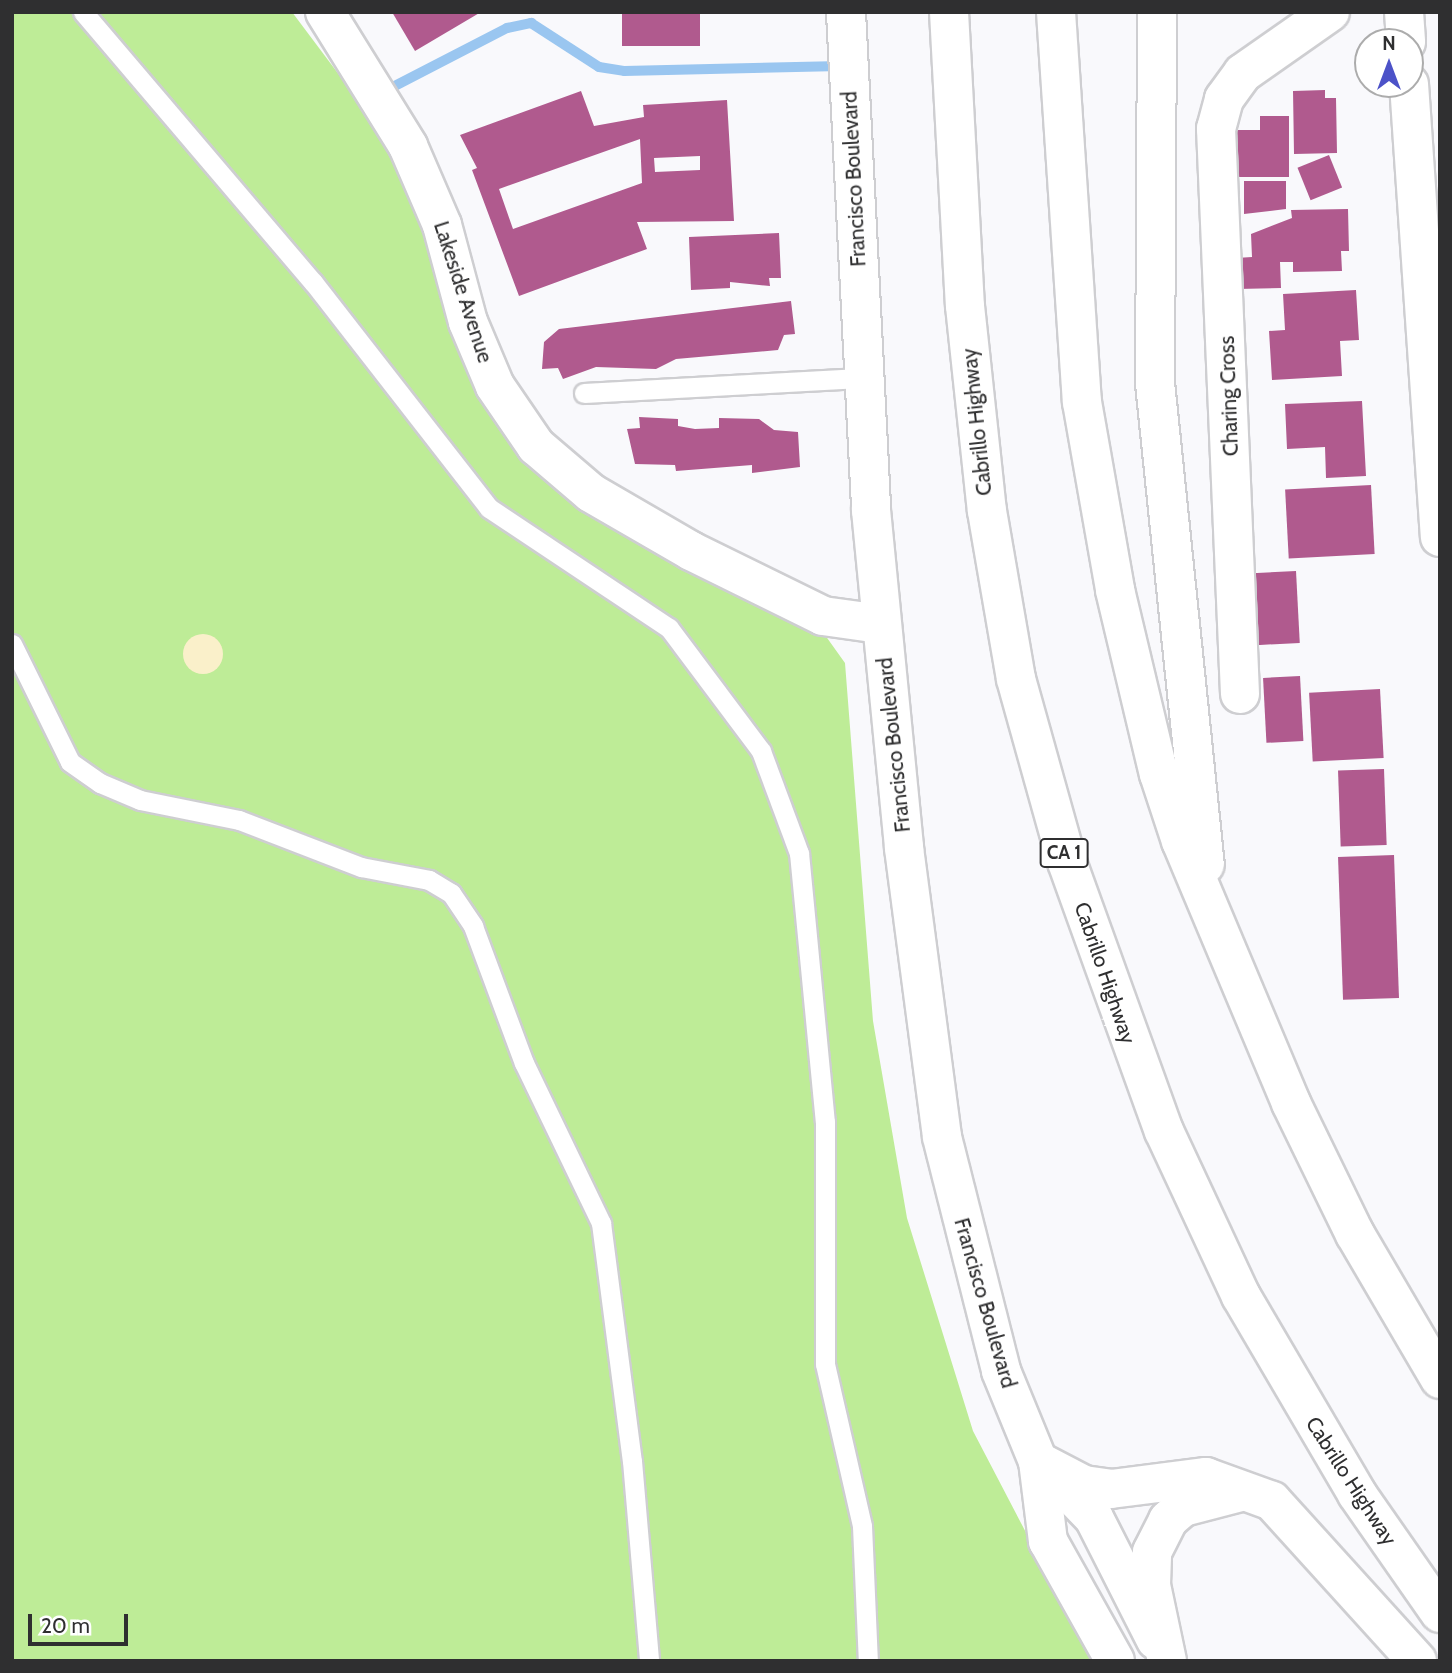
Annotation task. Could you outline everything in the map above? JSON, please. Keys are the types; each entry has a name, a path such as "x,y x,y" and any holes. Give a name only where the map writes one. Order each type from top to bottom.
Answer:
{"main road":[{"name":"Lakeside Avenue","path":"325,12 408,146 442,225 468,322 495,386 536,446 591,493 691,551 823,615 881,624"},
{"name":"Francisco Boulevard","path":"846,12 881,624 942,1137 994,1346 1038,1461 1048,1541 1115,1661"},
{"name":"Cabrillo Highway","path":"950,12 965,306 987,511 1016,679 1063,849 1143,1079 1241,1296 1351,1484 1440,1613"},
{"path":"1056,12 1072,305 1096,492 1156,762 1211,911 1291,1103 1355,1234 1440,1379"},
{"path":"1157,12 1155,383 1211,911"},
{"name":"Charing Cross","path":"1240,694 1216,129 1224,99 1243,73 1331,12"},
{"path":"1410,98 1440,537"},
{"name":"Francisco Boulevard","path":"1038,1461 1094,1518 1167,1661"},
{"path":"1038,1461 1084,1485 1111,1489 1206,1477 1272,1501 1306,1534 1417,1661"},
{"path":"1167,1661 1151,1585 1152,1552 1168,1520 1183,1507 1246,1491"}],"lane":[{"path":"83,12 313,282 489,508 669,628 761,751 799,853 825,1122 825,1364 862,1526 869,1661"},
{"path":"584,393 865,379"},
{"path":"12,644 70,762 100,783 140,800 239,820 361,867 429,880 451,893 473,926 524,1063 601,1223 632,1461 649,1661"}],"green space":[{"path":"12,12 292,12 397,152 527,455 820,628 845,663 873,1021 907,1218 973,1431 1093,1661 12,1661"}],"sand":[{"path":"203,634 217,640 223,654 217,668 203,674 189,668 183,654 189,640"}],"building":[{"path":"392,12 481,12 415,51"},
{"path":"622,12 700,12 700,46 622,46"},
{"path":"1325,90 1325,98 1336,98 1337,153 1294,154 1293,91"},
{"path":"581,91 594,126 644,117 643,105 727,100 734,221 637,222 647,249 519,296 472,170 477,168 460,135","holes":["640,139 642,183 513,229 499,189","700,156 700,170 655,172 654,158"]},
{"path":"1260,116 1289,116 1289,177 1229,177 1229,130 1260,130"},
{"path":"1329,155 1342,187 1311,200 1297,168"},
{"path":"1244,181 1286,181 1286,209 1244,214"},
{"path":"1348,209 1349,251 1341,251 1342,271 1293,272 1293,262 1280,262 1281,288 1237,289 1236,258 1252,257 1251,234 1292,218 1291,210"},
{"path":"779,233 781,278 769,278 770,286 730,282 730,288 691,290 689,237"},
{"path":"1356,290 1359,340 1340,341 1342,376 1272,380 1269,331 1285,330 1283,294"},
{"path":"791,301 795,334 784,335 778,350 676,359 656,369 596,367 563,379 558,368 542,369 544,342 559,329"},
{"path":"1362,401 1366,476 1326,478 1325,447 1287,449 1285,404"},
{"path":"639,417 678,419 678,426 695,429 719,428 719,418 759,419 774,430 798,432 800,467 752,473 752,465 676,471 675,465 635,464 627,429 640,428"},
{"path":"1371,485 1375,554 1289,558 1285,490"},
{"path":"1296,571 1300,643 1256,645 1252,573"},
{"path":"1300,676 1303,741 1266,743 1263,678"},
{"path":"1380,689 1384,758 1313,762 1309,693"},
{"path":"1384,769 1387,845 1341,847 1338,771"},
{"path":"1394,855 1399,998 1343,1000 1338,857"}],"waterway":[{"path":"385,91 507,28 531,23 599,67 624,71 841,66"}]}
